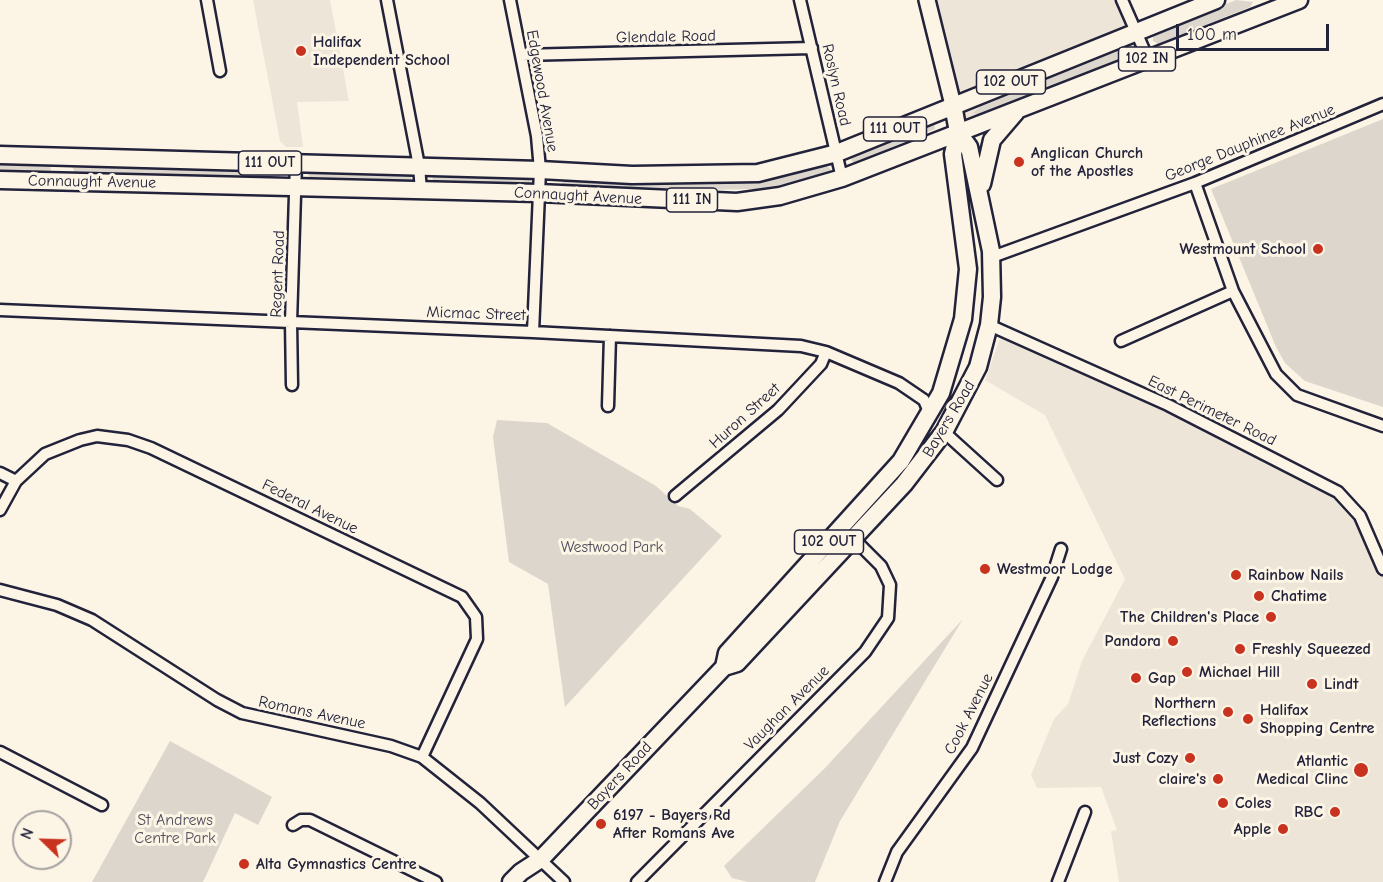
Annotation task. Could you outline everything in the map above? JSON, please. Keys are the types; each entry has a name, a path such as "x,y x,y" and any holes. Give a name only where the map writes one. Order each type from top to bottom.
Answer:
{"main road":[{"name":"Bayers Road","path":"511,882 521,872 541,860 723,667 727,653 894,470 916,440 941,393 952,361 966,301 968,269 965,232 953,154 958,132 927,0"},
{"name":"Connaught Avenue","path":"0,154 540,170 632,175 758,173 837,153 1216,0"},
{"name":"Connaught Avenue","path":"0,180 539,193 737,202 780,196 842,178 1148,59 1269,6 1299,0"},
{"path":"981,203 985,162 992,140 1005,122 1023,106"},
{"name":"Bayers Road","path":"723,667 737,663 921,464 944,432 978,367 989,325 992,257 969,147 958,132"},
{"path":"62,156 62,181"},
{"path":"966,301 976,316 989,325"},
{"path":"941,393 951,377 963,368 978,367"},
{"name":"Bayers Road","path":"530,882 541,860"}],"street":[{"path":"207,0 220,71"},
{"path":"387,0 419,166 421,191"},
{"name":"Edgewood Avenue","path":"510,0 537,136 540,170 533,332"},
{"name":"Roslyn Road","path":"800,0 842,178"},
{"path":"1122,0 1148,59"},
{"name":"Glendale Road","path":"521,55 812,48"},
{"name":"George Dauphinee Avenue","path":"992,257 1196,183 1383,104"},
{"name":"Regent Road","path":"292,385 291,322 296,164"},
{"path":"1196,183 1233,291 1276,374 1286,386 1308,400 1383,426"},
{"path":"1121,341 1233,291"},
{"name":"Micmac Street","path":"0,310 533,332 801,346 826,352 871,369 924,400 930,414"},
{"name":"East Perimeter Road","path":"989,325 1168,405 1338,492 1360,516 1383,569"},
{"path":"608,406 610,336"},
{"name":"Huron Street","path":"675,496 778,410 821,364 826,352"},
{"path":"944,432 997,480"},
{"name":"Federal Avenue","path":"0,510 16,481 45,454 68,443 97,436 128,440 151,448 462,597 476,617 477,639 422,757"},
{"path":"0,473 16,481"},
{"name":"Vaughan Avenue","path":"637,882 865,652 888,618 890,585 881,566 854,538"},
{"name":"Cook Avenue","path":"885,882 897,852 972,748 1052,577 1061,549"},
{"name":"Romans Avenue","path":"0,590 57,605 92,620 217,700 242,713 378,742 422,757 480,803 564,882"},
{"path":"0,752 102,805"},
{"path":"1058,882 1085,812"},
{"path":"293,825 301,820 310,820 436,882"}],"shaded area":[{"name":"Halifax Independent School","path":"253,0 330,0 349,101 297,102 303,147 286,147 280,141"},
{"path":"930,0 1126,0 1147,45 952,125"},
{"path":"1002,333 1086,368 1349,502 1383,569 1383,882 1119,882 1111,831 1117,830 1101,787 1037,788 1031,775 1054,719 1068,704 1082,661 1125,579 1045,415 985,380"}],"green space":[{"path":"1236,0 1253,2 1250,7 1158,44 1153,41 1153,34"},
{"path":"1127,47 1131,49 1130,56 983,115 973,113 980,107"},
{"path":"1383,119 1383,407 1305,381 1285,363 1276,347 1211,189"},
{"path":"934,124 935,129 854,163 851,160 855,155"},
{"path":"0,161 50,164 51,170 44,174 0,173"},
{"path":"72,165 279,168 279,178 75,174"},
{"path":"824,165 831,169 829,175 824,177 756,189 561,186 564,179 764,179"},
{"path":"307,172 411,175 411,180 407,182 310,179"},
{"path":"435,173 529,177 531,181 527,187 434,184 432,176"},
{"name":"Westwood Park","path":"497,420 547,423 656,486 678,506 690,509 722,536 565,707 548,584 509,562 493,437"},
{"path":"963,619 840,821 815,882 748,882 732,878 724,866 825,768"},
{"name":"St Andrews Centre Park","path":"170,741 272,797 258,825 235,813 203,882 92,882"}],"place":[{"name":"Halifax Independent School","path":"301,51"},
{"name":"Anglican Church of the Apostles","path":"1019,162"},
{"name":"Westmount School","path":"1318,249"},
{"name":"Westmoor Lodge","path":"985,569"},
{"name":"Rainbow Nails","path":"1236,575"},
{"name":"Chatime","path":"1259,596"},
{"name":"The Children's Place","path":"1271,617"},
{"name":"Pandora","path":"1173,641"},
{"name":"Freshly Squeezed","path":"1240,649"},
{"name":"Michael Hill","path":"1187,672"},
{"name":"Gap","path":"1136,678"},
{"name":"Lindt","path":"1312,684"},
{"name":"Northern Reflections","path":"1228,712"},
{"name":"Halifax Shopping Centre","path":"1248,719"},
{"name":"Just Cozy","path":"1190,758"},
{"name":"Atlantic Medical Clinc","path":"1361,770"},
{"name":"claire's","path":"1218,779"},
{"name":"Coles","path":"1223,803"},
{"name":"RBC","path":"1335,812"},
{"name":"6197 - Bayers Rd After Romans Ave","path":"601,824"},
{"name":"Apple","path":"1283,829"},
{"name":"Alta Gymnastics Centre","path":"244,864"}]}
